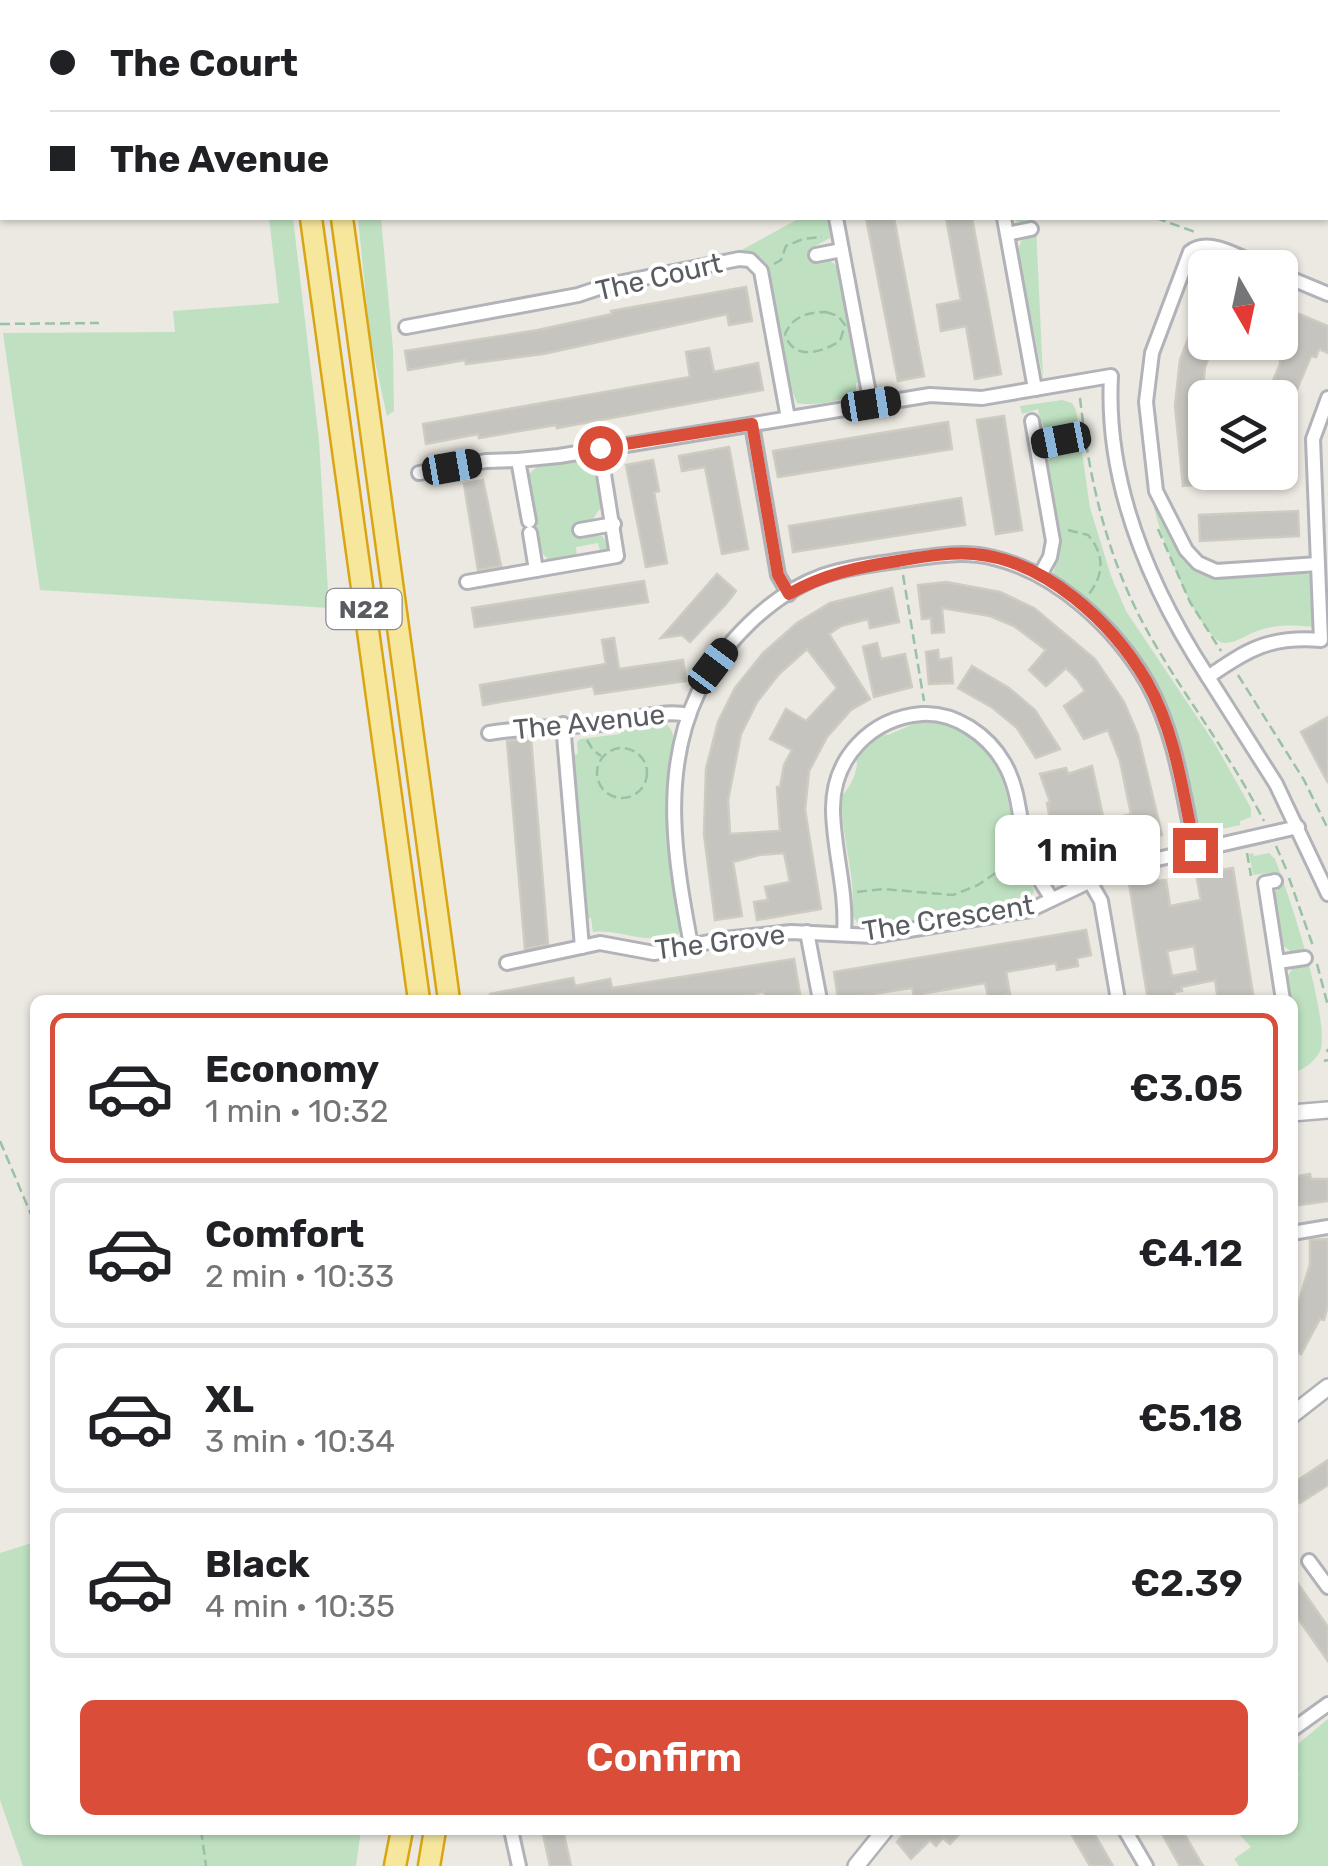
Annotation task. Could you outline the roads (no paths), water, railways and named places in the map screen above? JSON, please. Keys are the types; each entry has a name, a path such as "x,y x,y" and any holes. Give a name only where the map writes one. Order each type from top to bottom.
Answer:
{"highway":[{"name":"N22","path":"311,220 417,995"},
{"name":"N22","path":"342,220 448,995"},
{"path":"396,1866 401,1835"},
{"path":"428,1866 434,1835"}],"street":[{"path":"836,220 871,404"},
{"path":"1004,220 1035,389"},
{"path":"1007,234 1032,229"},
{"path":"1192,250 1197,246 1220,250"},
{"path":"816,255 842,250"},
{"path":"1188,257 1148,367 1146,402 1154,488 1186,550 1206,568 1318,564"},
{"name":"The Court","path":"406,326 584,294 608,285 739,259 750,260 760,268 788,418"},
{"path":"1298,282 1328,294"},
{"path":"418,472 486,461 559,456 871,404 938,395 982,398 1110,376 1117,457 1139,546 1161,599 1264,762 1328,894"},
{"path":"1208,677 1240,654 1263,644 1283,639 1324,641 1313,439 1328,398"},
{"path":"1032,420 1052,531 1052,548 1040,575"},
{"path":"752,424 778,575 789,594"},
{"path":"1036,445 1061,440"},
{"path":"468,582 614,558 618,553 600,448"},
{"path":"518,460 536,570"},
{"path":"580,530 614,524"},
{"name":"The Avenue","path":"690,945 673,816 676,766 689,715 713,666 729,645 789,594 835,572 946,555 994,558 1040,575 1081,605 1132,660 1158,704 1174,750 1195,850"},
{"name":"The Avenue","path":"488,733 606,723 673,712 689,715"},
{"name":"The Crescent","path":"844,933 845,894 833,814 842,766 858,741 876,728 906,716 926,714 953,719 997,752 1014,783 1028,855 1052,899"},
{"path":"564,724 582,946"},
{"name":"The Crescent","path":"807,932 876,936 1030,910 1118,868 1298,827"},
{"path":"1089,880 1102,901 1117,995"},
{"path":"1275,882 1265,883 1283,995"},
{"name":"The Grove","path":"506,963 606,943 654,953 751,935 807,932 819,995"},
{"path":"1278,962 1312,956"},
{"path":"1298,1112 1328,1110"},
{"path":"1298,1232 1328,1227"},
{"path":"1298,1410 1328,1387"},
{"path":"1310,1562 1328,1587"},
{"path":"1298,1726 1328,1704"},
{"path":"513,1835 519,1866"},
{"path":"856,1866 881,1835"},
{"path":"1128,1835 1146,1866"}]}
